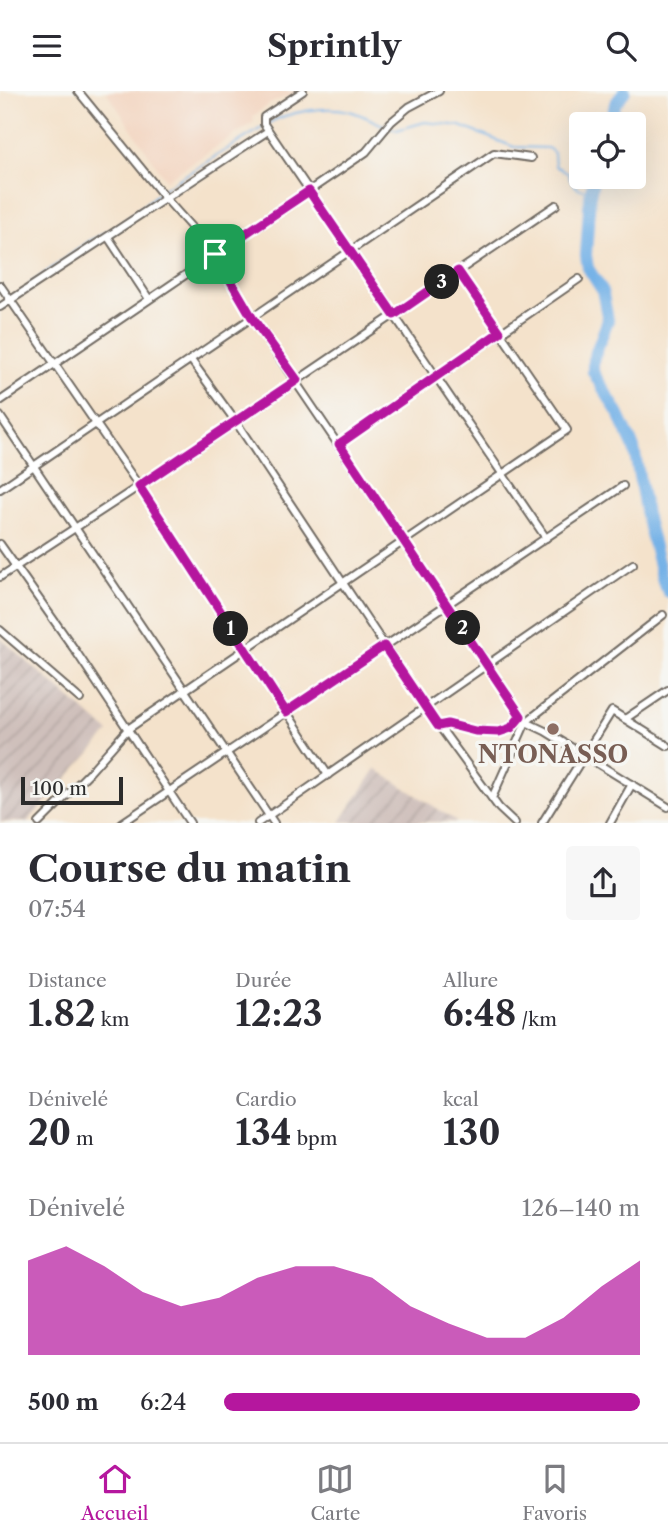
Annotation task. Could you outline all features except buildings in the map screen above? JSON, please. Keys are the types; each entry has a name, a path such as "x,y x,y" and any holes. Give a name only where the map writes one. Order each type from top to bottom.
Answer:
{"street":[{"path":"78,91 215,254 253,319 297,380 524,719 668,807"},
{"path":"303,91 264,117 268,131 546,538"},
{"path":"0,401 366,152 391,122 409,107 439,91"},
{"path":"0,307 167,200 268,131"},
{"path":"0,489 495,153 531,158"},
{"path":"0,577 236,422 556,205"},
{"path":"108,237 149,299"},
{"path":"39,823 128,729 567,430 458,271"},
{"path":"339,444 579,279"},
{"path":"0,285 139,486 328,775"},
{"path":"191,360 236,422 438,726 499,808 515,823"},
{"path":"0,416 274,823"},
{"path":"122,823 623,486"},
{"path":"0,544 190,823"},
{"path":"258,823 633,564"},
{"path":"438,726 448,724 475,731 499,732 511,728 663,615"},
{"path":"0,630 80,699"},
{"path":"625,719 668,690"},
{"path":"542,823 612,711 668,746"},
{"path":"492,798 524,719"},
{"path":"610,823 632,784"}],"shaded area":[{"path":"106,91 300,91 271,103 253,116 254,122 166,180"},
{"path":"0,638 109,732 27,822 0,822"},
{"path":"376,769 458,822 340,822"}],"waterway":[{"path":"613,112 615,104 625,91"},
{"path":"267,124 296,113 340,109 354,112 385,126"},
{"path":"391,128 397,130 425,122 460,126 514,147 548,148 554,153 555,166 568,173 575,186 587,190 590,195"},
{"path":"30,284 88,242 115,228 166,187 263,127"},
{"path":"591,189 586,255 588,268 602,290 608,320 593,360 593,372 618,413 634,448 646,515 668,592"}],"place":[{"name":"NTONASSO","path":"553,729"}],"route":[{"path":"309,191 394,315 458,271 500,332 339,444 521,716 511,728 499,732 475,731 448,724 438,726 384,646 286,712 139,486 297,380 253,319 215,254 309,191"}]}
